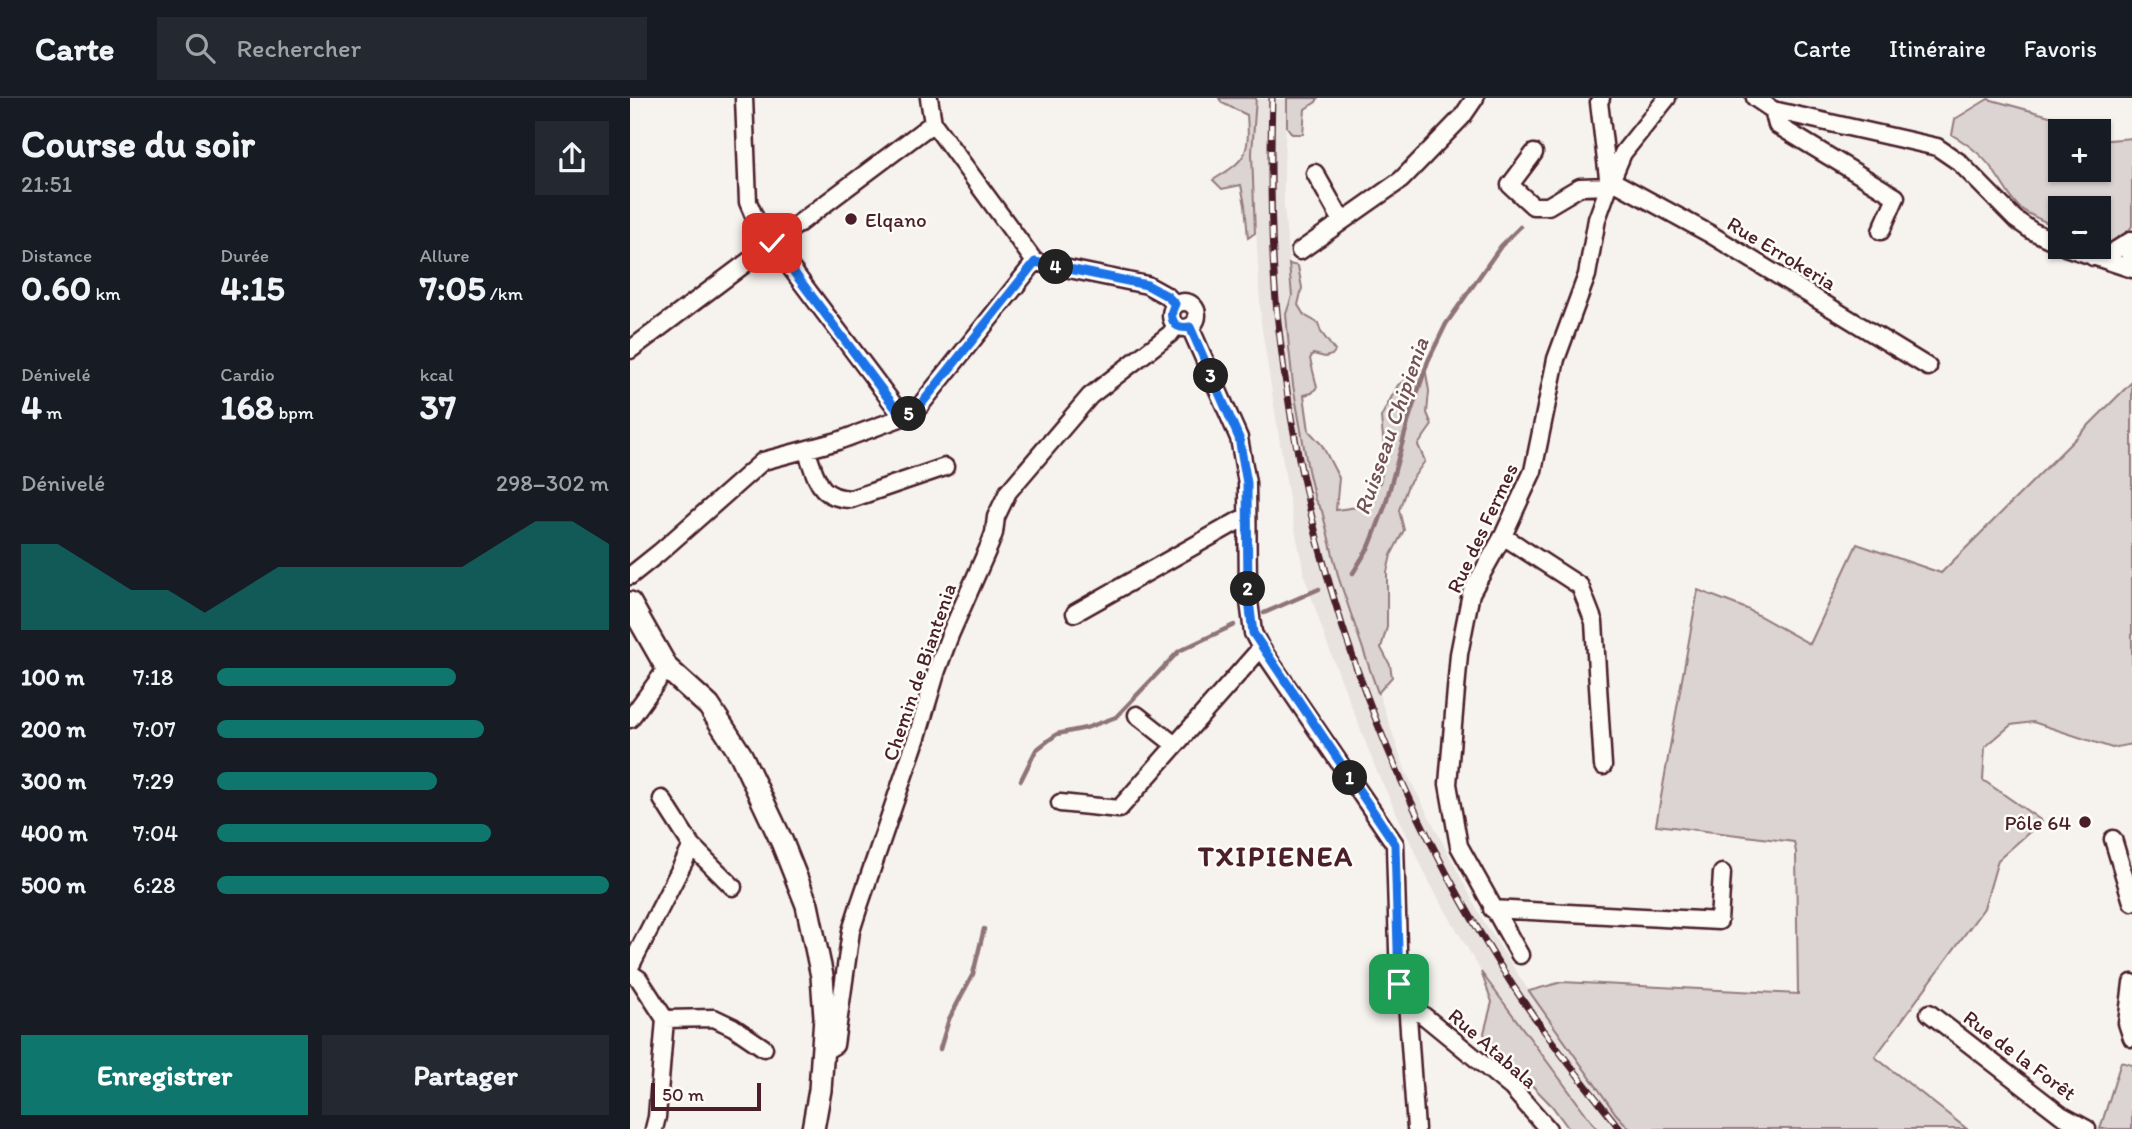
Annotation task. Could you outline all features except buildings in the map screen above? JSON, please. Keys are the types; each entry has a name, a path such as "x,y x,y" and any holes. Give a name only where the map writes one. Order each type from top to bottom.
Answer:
{"main road":[{"path":"2132,242 2132,258"},
{"path":"630,603 667,667 709,706 741,755 807,905 822,976 825,1017 820,1090 813,1129"}],"street":[{"path":"744,98 748,202 757,223 903,418"},
{"path":"929,98 933,123 1035,262 1147,285 1167,296 1175,304"},
{"path":"1300,251 1401,180 1462,117 1475,98"},
{"path":"1534,153 1510,185 1533,206 1548,205 1580,187 1610,183 1599,102 1601,98"},
{"name":"Rue des Fermes","path":"1520,955 1459,846 1448,784 1459,654 1471,593 1503,536 1533,471 1556,359 1587,275 1597,219 1610,183 1623,153 1667,98"},
{"path":"1755,98 1773,110 1937,147 1959,162 2015,219 2048,238"},
{"path":"1773,110 1777,125 1896,197 1881,231"},
{"path":"630,350 933,123"},
{"path":"1315,173 1342,221"},
{"name":"Rue Errokeria","path":"1610,183 1710,234 1928,367"},
{"path":"2111,253 2132,242"},
{"path":"2100,259 2132,269"},
{"path":"630,576 763,461 806,450 903,418 919,407 1035,262"},
{"path":"1183,327 1195,323 1198,316 1196,308 1190,303 1175,304 1171,319 1183,327 1239,438 1247,483 1248,593 1253,633 1395,844 1399,984 1407,1002 1416,1129"},
{"name":"Chemin de Biantenia","path":"823,1052 835,1045 851,931 859,906 937,670 994,533 1000,506 1008,492 1083,403 1107,381 1183,327"},
{"path":"806,450 820,485 827,494 837,499 851,499 945,467"},
{"path":"1075,612 1247,516"},
{"path":"1503,536 1580,586 1594,622 1603,766"},
{"path":"1060,803 1119,809 1261,648"},
{"path":"630,719 667,667"},
{"path":"1137,715 1175,745"},
{"path":"662,799 692,846 733,887"},
{"path":"2113,839 2132,902"},
{"path":"630,967 692,846"},
{"path":"1492,909 1718,921 1722,873"},
{"path":"630,972 639,978 665,1018 654,1129"},
{"path":"2132,983 2127,1023 2132,1038"},
{"name":"Rue Atabala","path":"1407,1002 1512,1088 1548,1129"},
{"name":"Rue de la Forêt","path":"1929,1013 2061,1115 2087,1129"},
{"path":"665,1018 714,1018 764,1048"}],"shaded area":[{"path":"1219,98 1256,98 1252,153 1255,233 1248,238 1241,185 1222,189 1213,180 1233,167 1244,155 1248,139 1247,115 1222,103"},
{"path":"1256,98 1287,98 1284,204 1292,296 1286,314 1299,426 1315,500 1322,511 1339,579 1406,772 1484,922 1529,991 1616,1114 1630,1129 1597,1129 1481,972 1430,884 1377,772 1326,641 1305,578 1290,506 1261,324 1252,153"},
{"path":"1287,98 1318,98 1305,109 1303,134 1292,134 1287,127"},
{"path":"1988,99 2057,118 2048,119 2048,182 2111,182 2111,140 2132,138 2132,226 2111,246 2111,196 2048,196 2048,223 2029,214 2010,197 1983,158 1952,135 1955,119"},
{"path":"1289,264 1298,266 1302,288 1298,305 1304,315 1318,323 1321,332 1335,351 1325,357 1313,354 1310,359 1317,387 1312,393 1304,395 1309,431 1322,445 1339,478 1336,510 1364,506 1372,490 1380,483 1385,458 1381,417 1398,385 1413,376 1426,373 1429,391 1427,413 1432,425 1418,445 1425,461 1408,485 1399,510 1404,530 1391,555 1387,572 1387,627 1381,648 1390,665 1392,677 1378,693 1339,579 1322,511 1315,500 1308,470 1289,348 1286,314 1292,296"},
{"path":"2132,382 2132,744 2112,748 2033,722 2011,725 1985,747 1983,780 2042,821 1998,860 1984,908 1875,1057 1967,1129 1630,1129 1616,1114 1529,991 1562,982 1798,994 1794,842 1656,825 1698,590 1747,609 1810,644 1857,544 1941,573"},
{"path":"1481,972 1597,1129 1569,1129 1552,1106 1523,1076 1490,1051 1484,1033 1492,1002"},
{"path":"2121,1062 2132,1065 2132,1129 2100,1129"}],"waterway":[{"name":"Ruisseau Chipienia","path":"1353,573 1370,545 1385,506 1428,361 1446,324 1501,246 1520,227"},
{"name":"Ruisseau Chipienia","path":"1264,613 1319,589"},
{"name":"Ruisseau Chipienia","path":"1021,780 1036,750 1057,734 1086,728 1116,717 1179,651 1234,625"},
{"name":"Ruisseau Chipienia","path":"940,1049 949,1019 973,974 984,929"}],"railway":[{"path":"1272,98 1273,266 1290,410 1307,497 1329,583 1356,668 1425,831 1467,910 1526,1005 1620,1129"}],"place":[{"name":"Elqano","path":"851,219"},
{"name":"Pôle 64","path":"2085,822"}],"district":[{"name":"TXIPIENEA","path":"1276,856"}],"route":[{"path":"772,243 903,418 919,407 1035,262 1147,285 1167,296 1175,304 1171,319 1176,326 1190,327 1239,438 1247,483 1248,593 1253,633 1395,844 1399,984"}]}
